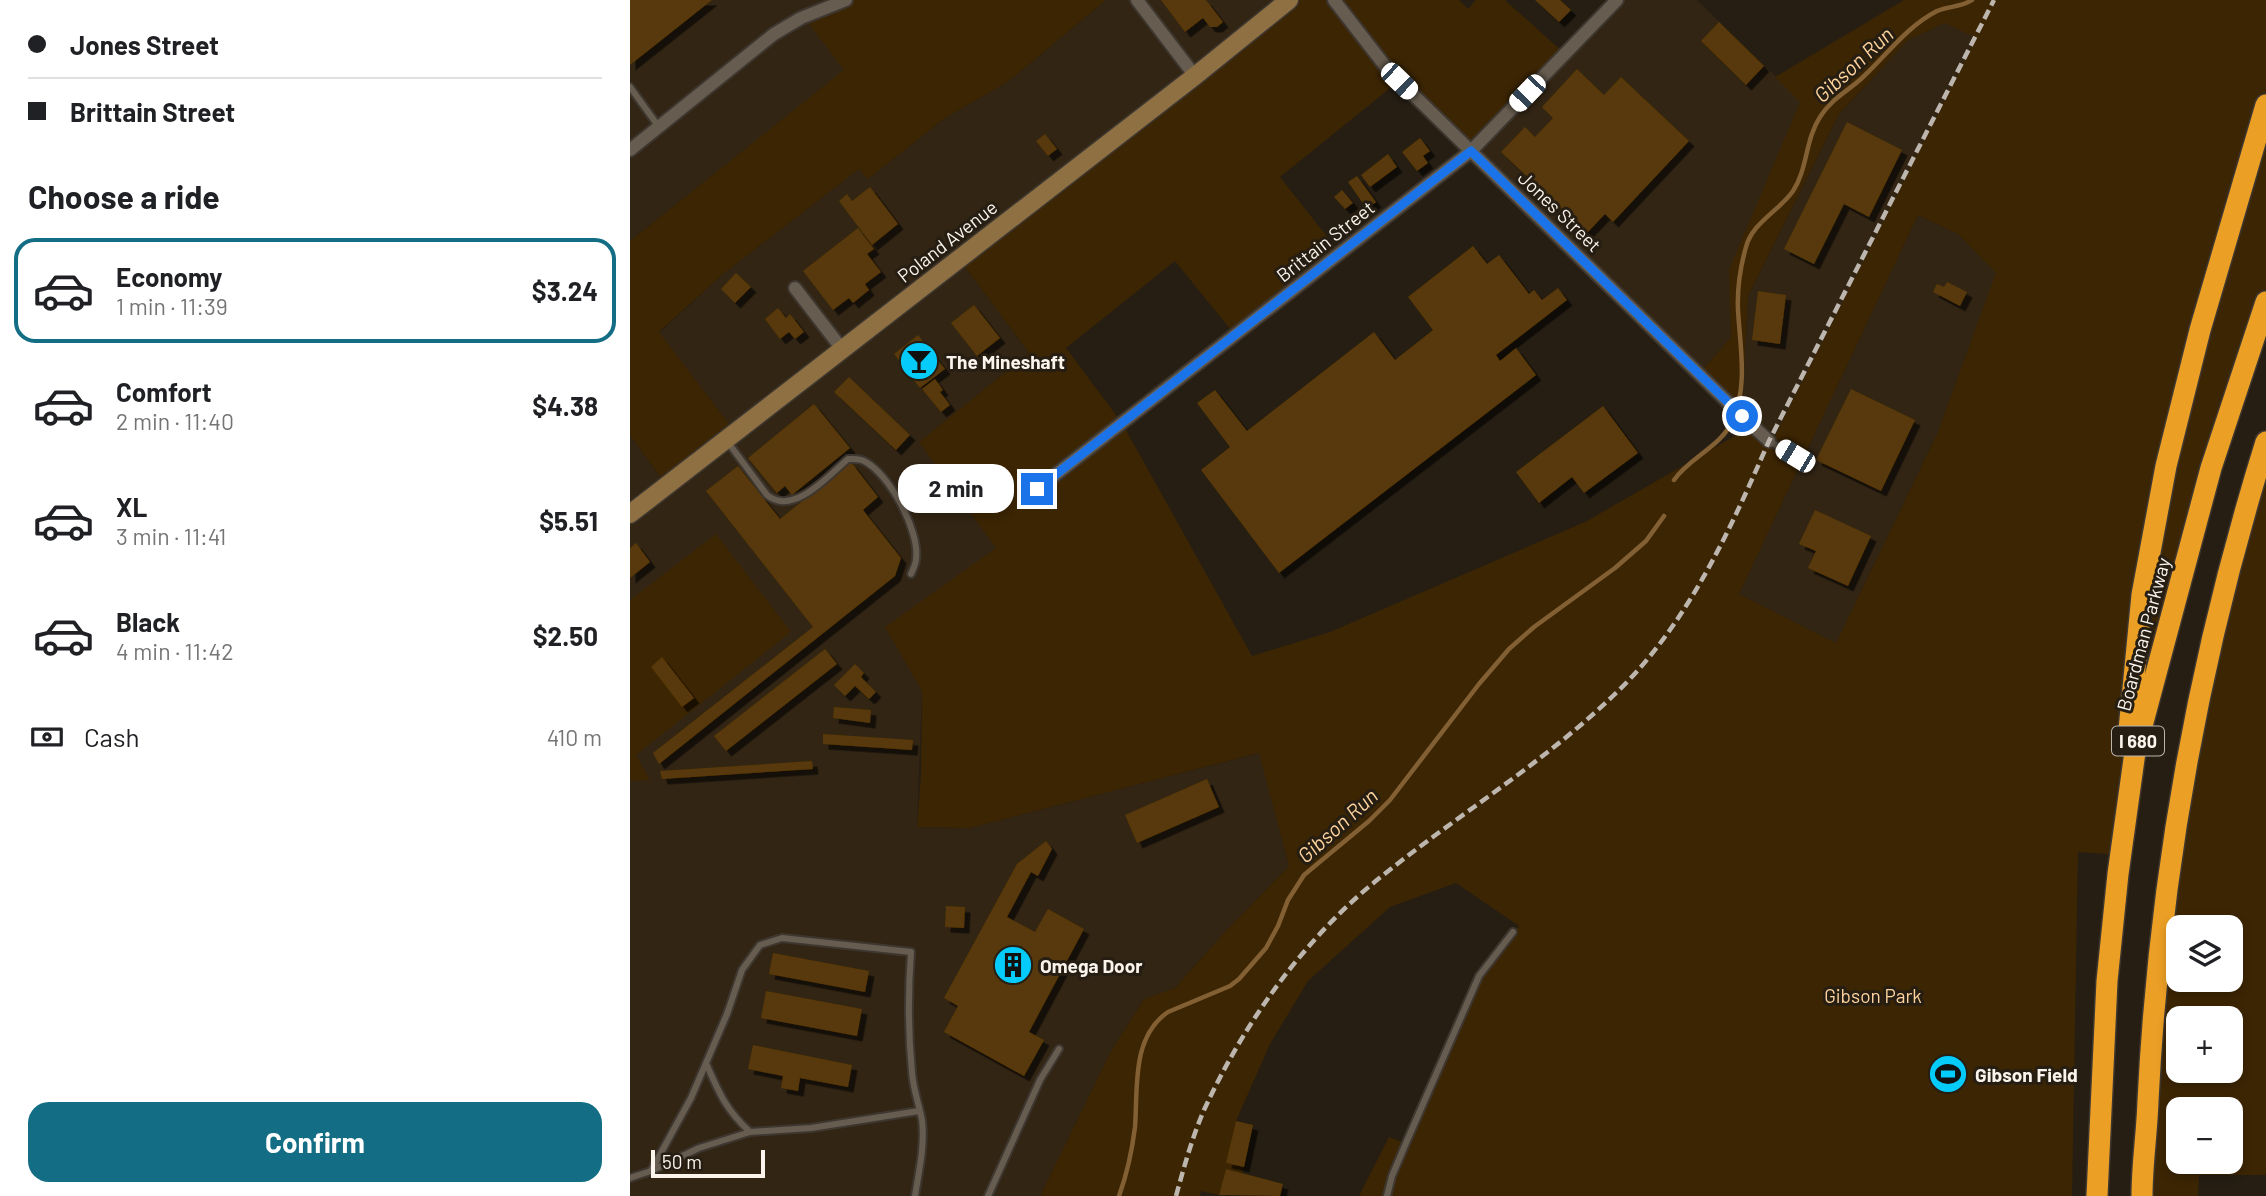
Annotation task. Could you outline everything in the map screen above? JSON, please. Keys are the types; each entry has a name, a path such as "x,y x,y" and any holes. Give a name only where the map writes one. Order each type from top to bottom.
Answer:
{"highway":[{"path":"2118,874 2132,689 2142,595 2151,543 2166,466 2200,330 2266,105"},
{"name":"Boardman Parkway","path":"2097,1196 2106,995 2118,874 2135,752 2211,468 2266,302"},
{"name":"I 680","path":"2143,1194 2151,1042 2162,926 2183,783 2220,604 2266,442"}],"main road":[{"name":"Poland Avenue","path":"630,514 1195,76 1289,0"}],"street":[{"path":"630,150 774,34 846,0"},
{"path":"1137,0 1195,76"},
{"name":"Jones Street","path":"1334,0 1389,71 1769,441"},
{"name":"Brittain Street","path":"1037,489 1471,151 1616,0"},
{"path":"795,288 842,349"}],"lane":[{"path":"630,87 659,127"},
{"path":"726,440 774,501 794,501 803,496 848,459 864,461 883,478 904,509 915,544 916,559 911,574"},
{"path":"1769,441 1808,464"},
{"path":"1387,1196 1396,1165 1479,976 1513,932"},
{"path":"651,1171 691,1098 743,970 760,945 782,939 911,952 909,1036 922,1145 915,1196"},
{"path":"988,1196 1040,1080 1059,1049"},
{"path":"706,1063 719,1095 733,1116 750,1132"},
{"path":"630,1178 699,1148 750,1132 811,1128 919,1111"}],"shaded area":[{"path":"630,0 846,0 845,70 630,241"},
{"path":"1106,0 1289,0 959,259 1029,353 920,442 997,548 886,627 922,691 917,827 970,828 1260,753 1289,866 1175,988 1144,999 1111,1051 1040,1196 630,1196 630,435 667,486 735,432 659,333 723,274 860,168 868,179 945,118 1009,81"},
{"path":"1617,0 1697,0 1801,101 1730,270 1731,337 1699,374 1471,151"},
{"path":"1945,23 1976,38 1772,443 1742,416 1748,296 1839,114 1908,40"},
{"path":"1918,215 1958,234 1997,273 1937,434 1836,643 1739,594"}],"green space":[{"path":"846,0 1106,0 1009,81 945,118 868,179 859,169 723,274 659,332 735,432 667,486 630,435 630,241 844,70 804,17"},
{"name":"Gibson Park","path":"1289,0 1459,0 1468,9 1476,0 1505,0 1565,54 1471,151 1399,81 1280,177 1340,253 1235,335 1175,261 1066,348 1122,423 1252,656 1330,632 1585,522 1752,426 1772,442 1976,38 1945,23 1908,40 1839,114 1748,296 1742,416 1699,374 1731,337 1729,270 1800,102 1775,77 1904,0 2266,0 2266,302 2241,372 2119,855 2078,852 2072,1196 1359,1196 1389,1137 1405,1143 1479,976 1519,926 1456,883 1390,907 1308,981 1270,1044 1236,1121 1227,1163 1244,1167 1242,1173 1226,1169 1219,1195 1201,1191 1200,1196 1040,1196 1111,1051 1144,999 1175,988 1289,866 1259,753 970,828 917,827 922,691 885,627 996,548 919,442 1029,353 959,259","holes":["1918,215 1958,234 1996,273 1937,434 1836,643 1739,594"]},
{"path":"2266,442 2266,1175 2199,1175 2198,1196 2143,1196 2170,864"},
{"path":"716,534 791,632 636,755 650,780 630,781 630,600"}],"building":[{"path":"630,0 712,0 630,65"},
{"path":"1161,0 1206,0 1223,22 1217,27 1210,27 1203,18 1185,32"},
{"path":"1535,0 1560,0 1571,10 1559,22"},
{"path":"1719,22 1764,66 1746,85 1701,41"},
{"path":"1577,69 1604,95 1621,77 1689,141 1613,222 1605,214 1587,233 1501,152 1525,127 1535,137 1553,118 1542,107"},
{"path":"1847,122 1902,150 1869,217 1844,204 1814,264 1784,249"},
{"path":"1045,134 1057,149 1048,156 1036,141"},
{"path":"1420,138 1430,151 1423,156 1428,163 1417,171 1402,152"},
{"path":"1388,154 1397,167 1370,187 1361,175"},
{"path":"1357,176 1376,202 1367,209 1348,182"},
{"path":"870,187 898,224 872,245 839,201 847,194 852,201"},
{"path":"1342,190 1353,203 1345,209 1334,197"},
{"path":"858,228 874,249 867,254 881,272 865,284 869,290 853,303 849,298 833,310 803,271"},
{"path":"1473,246 1487,264 1499,255 1529,294 1534,290 1542,300 1558,288 1567,300 1496,355 1500,361 1516,348 1536,375 1279,573 1201,470 1230,447 1197,403 1215,390 1247,431 1374,332 1395,360 1433,330 1408,297"},
{"path":"736,273 751,287 735,303 721,289"},
{"path":"1947,282 1967,292 1960,306 1933,292 1937,284 1944,287"},
{"path":"1758,291 1786,295 1780,344 1752,340"},
{"path":"974,305 1000,338 977,356 951,323"},
{"path":"778,308 786,318 790,314 804,332 795,339 789,332 780,339 765,319"},
{"name":"The Mineshaft","path":"918,335 945,369 920,388 894,354"},
{"path":"849,377 910,435 896,450 834,392"},
{"path":"935,379 943,390 940,392 950,405 941,412 922,389"},
{"path":"1851,389 1915,420 1881,491 1816,460"},
{"path":"814,404 850,448 792,495 785,486 777,493 748,458"},
{"path":"1603,406 1638,453 1584,493 1572,477 1539,503 1516,472"},
{"path":"851,462 878,497 863,510 901,558 895,576 659,764 653,753 813,627 706,491 738,466 780,519"},
{"path":"1815,510 1871,536 1848,586 1808,568 1816,551 1799,544"},
{"path":"636,543 650,562 630,578 630,548"},
{"path":"825,649 837,664 726,751 714,736"},
{"path":"662,657 694,698 682,707 651,667"},
{"path":"855,664 864,673 861,677 876,692 869,699 855,686 845,696 834,685"},
{"path":"834,707 871,710 870,723 833,718"},
{"path":"823,734 913,740 912,750 823,744"},
{"path":"812,761 813,769 662,779 660,771"},
{"path":"1207,779 1219,807 1137,843 1125,815"},
{"name":"Omega Door","path":"1046,841 1052,849 1038,876 1031,872 1007,917 1035,932 1048,909 1084,929 1029,1032 1044,1040 1024,1076 944,1032 958,1006 944,998 1017,864"},
{"path":"946,906 965,907 964,928 945,927"},
{"path":"773,953 869,971 865,992 769,974"},
{"path":"766,991 862,1009 857,1036 761,1018"},
{"path":"753,1045 852,1065 848,1087 800,1078 798,1091 781,1088 783,1076 748,1069"},
{"path":"1236,1121 1253,1125 1244,1167 1226,1163"},
{"path":"1226,1169 1283,1184 1280,1196 1219,1195"}],"waterway":[{"name":"Gibson Run","path":"1674,480 1721,438 1733,420 1742,379 1738,294 1746,247 1754,231 1793,191 1820,117 1829,105 1862,78 1916,25 1937,11 1972,0"},
{"name":"Gibson Run","path":"1119,1196 1134,1136 1142,1049 1156,1023 1168,1012 1230,986 1239,979 1266,948 1288,900 1304,875 1390,800 1509,649 1534,627 1615,568 1646,541 1664,516"}],"railway":[{"path":"1176,1196 1196,1131 1220,1077 1258,1013 1303,953 1327,926 1382,876 1531,765 1589,718 1642,666 1665,637 1722,542 1769,441 1994,0"}],"place":[{"name":"The Mineshaft","path":"919,361"},
{"name":"Omega Door","path":"1013,965"},
{"name":"Gibson Field","path":"1948,1074"}],"route":[{"path":"1037,489 1471,151 1742,416"}]}
